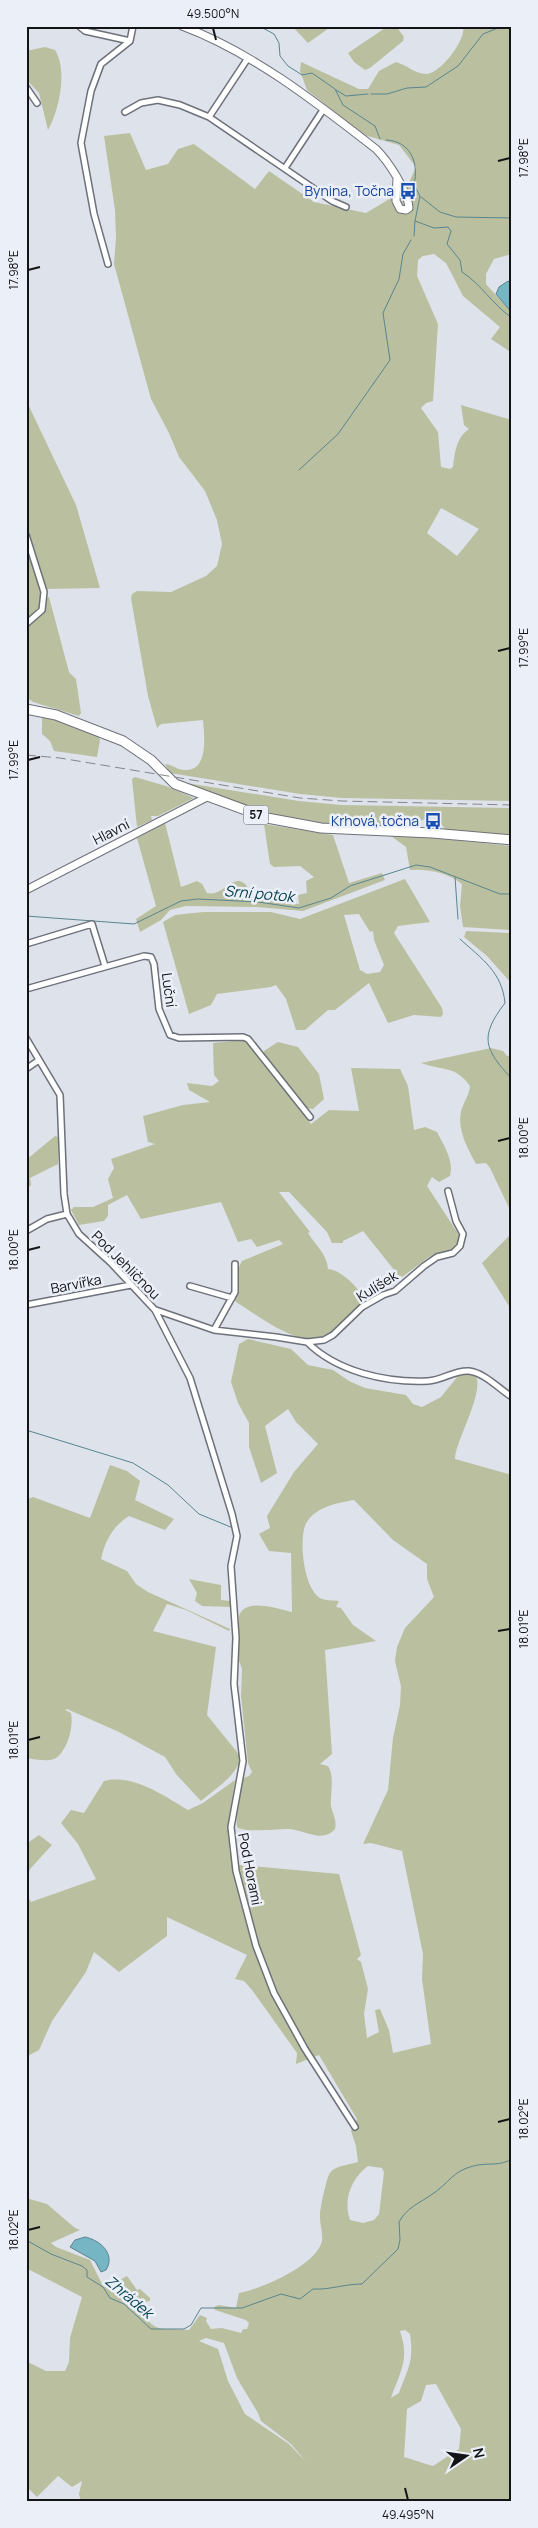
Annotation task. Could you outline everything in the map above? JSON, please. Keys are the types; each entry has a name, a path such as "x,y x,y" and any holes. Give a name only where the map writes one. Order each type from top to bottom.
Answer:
{"main road":[{"name":"57","path":"26,709 56,715 123,741 151,760 173,782 207,797 267,818 302,826 351,830 432,832 512,840"}],"street":[{"path":"79,26 85,31 130,41"},
{"path":"108,264 94,214 81,143 91,91 101,64 130,41 133,26"},
{"path":"182,26 212,38 248,58 323,110 376,149 397,178"},
{"path":"209,117 248,58"},
{"path":"26,87 37,103"},
{"path":"125,112 140,103 158,100 180,105 209,117 332,201 346,207"},
{"path":"285,168 323,110"},
{"path":"26,535 44,592 42,610 26,624"},
{"name":"Hlavní","path":"26,890 207,797"},
{"path":"26,944 92,924 105,966"},
{"name":"Luční","path":"26,989 144,956 151,957 154,964 159,1009 170,1035 179,1038 243,1037 248,1039 310,1117"},
{"name":"Pod Jehličnou","path":"26,1038 60,1095 64,1194 67,1214 79,1234 111,1263 155,1310 190,1378 234,1520 237,1536 231,1566"},
{"path":"26,1069 40,1060"},
{"name":"Kulíšek","path":"155,1310 214,1330 306,1342 324,1340 333,1335 362,1307 383,1295 395,1291 437,1257 453,1253 460,1246 463,1234 456,1221 448,1191"},
{"path":"26,1231 47,1219 67,1214"},
{"path":"214,1330 235,1292 235,1264"},
{"name":"Barvířka","path":"26,1305 131,1286"},
{"path":"190,1286 232,1298"},
{"name":"Kulíšek","path":"306,1342 316,1352 377,1378 430,1381 457,1372 470,1371 479,1374 512,1397"},
{"name":"Pod Horami","path":"231,1566 236,1638 234,1684 243,1761 231,1827 236,1871 256,1946 274,1994 305,2048 353,2124"}],"green space":[{"path":"292,26 332,26 308,43"},
{"path":"388,26 396,26 404,37 403,41 365,70 354,62 348,53"},
{"path":"463,26 512,26 512,254 494,259 486,274 486,284 512,313 512,353 491,339 500,327 463,296 446,263 434,254 423,256 418,260 417,276 438,324 433,401 426,403 421,408 438,432 441,467 450,469 453,467 459,441 469,429 464,425 461,405 512,420 512,801 342,798 300,794 170,773 165,764 187,770 199,764 204,750 203,720 161,724 157,728 148,696 131,598 132,594 137,591 171,592 206,576 217,566 222,544 217,520 205,491 179,457 151,399 114,264 116,238 115,210 104,136 130,133 146,170 168,164 178,149 194,144 255,189 269,171 314,202 366,213 406,189 416,167 399,145 364,135 307,90 300,71 301,62 359,89 368,89 379,71 396,62 418,73 426,74 432,72 451,55 457,47 463,32","holes":["441,508 479,529 457,556 427,533"]},
{"path":"45,47 55,50 61,68 56,112 48,130 39,93 26,79 26,51"},
{"path":"26,400 76,505 100,588 45,589 26,531"},
{"path":"26,544 42,595 39,611 26,621"},
{"path":"49,597 69,672 76,679 81,713 79,716 33,702 26,697 26,628 43,613 46,598"},
{"path":"42,715 98,735 100,740 97,757 54,751 50,741 42,734"},
{"path":"135,777 166,786 194,798 158,816 151,816 152,820 137,827 132,779"},
{"path":"183,784 299,801 342,805 512,808 512,837 446,830 435,816 410,824 380,827 321,825 268,815"},
{"path":"165,823 181,887 197,881 202,884 207,893 213,893 218,892 235,881 240,881 246,885 253,897 299,904 298,895 307,893 306,881 314,877 300,866 274,867 270,864 264,824 333,835 349,883 382,873 385,880 303,911 257,907 186,906 170,910 161,920 140,932 136,919 156,906 137,838"},
{"path":"391,836 512,846 512,930 463,927 460,906 462,884 437,872 410,870 406,847"},
{"path":"405,879 430,922 398,926 394,933 442,1008 443,1014 441,1017 414,1015 388,1023 369,983 335,1010 328,1010 305,1030 296,1030 286,999 276,985 217,994 211,1005 189,1014 163,922 175,915 203,912 271,912 300,919","holes":["359,914 370,932 373,931 374,940 384,965 380,972 367,974 360,970 344,915"]},
{"path":"466,931 512,933 512,984 487,956 464,937"},
{"path":"244,1040 311,1124 329,1110 359,1111 351,1068 400,1069 408,1086 414,1130 425,1127 437,1132 451,1164 450,1176 439,1182 432,1177 427,1186 459,1235 459,1244 451,1252 429,1257 402,1277 399,1276 363,1231 343,1241 343,1243 332,1243 327,1232 289,1192 279,1192 310,1232 308,1233 326,1259 328,1269 338,1272 348,1279 363,1297 363,1302 345,1322 333,1333 322,1339 297,1337 283,1331 236,1302 234,1298 237,1271 242,1261 283,1244 279,1240 257,1247 251,1239 238,1242 221,1202 141,1219 127,1195 108,1205 108,1216 104,1221 79,1225 71,1210 74,1207 93,1207 113,1198 108,1179 114,1168 111,1159 155,1144 148,1142 143,1116 183,1105 210,1102 189,1090 187,1083 212,1086 219,1081 214,1075 213,1043"},
{"path":"278,1042 298,1047 319,1074 324,1099 313,1109 306,1108 264,1055 264,1051"},
{"path":"491,1048 503,1051 507,1056 512,1055 512,1214 490,1168 486,1163 476,1164 464,1139 460,1119 470,1086 454,1072 421,1063"},
{"path":"55,1136 58,1137 58,1164 30,1178 31,1185 26,1189 26,1160"},
{"path":"512,1233 512,1311 482,1263"},
{"path":"248,1339 291,1349 308,1365 333,1370 349,1381 365,1388 406,1395 413,1404 422,1407 441,1397 458,1376 468,1374 476,1376 476,1394 473,1406 459,1441 455,1459 512,1475 512,2502 81,2502 79,2494 82,2481 72,2487 58,2476 37,2497 26,2486 26,2361 46,2371 65,2371 69,2362 70,2338 82,2297 26,2268 26,2198 47,2204 75,2228 80,2230 51,2243 56,2247 90,2260 103,2286 108,2287 127,2276 137,2290 140,2289 150,2298 150,2301 136,2304 153,2325 163,2329 189,2330 200,2315 207,2318 206,2321 211,2329 222,2328 241,2333 243,2329 247,2329 249,2323 246,2320 215,2310 214,2307 219,2305 236,2308 239,2293 274,2281 310,2259 318,2250 322,2241 320,2214 330,2173 336,2168 358,2162 356,2146 351,2131 357,2119 319,2055 296,2064 297,2053 252,1990 244,1981 235,1979 247,1955 167,1917 167,1936 119,1972 94,1952 86,1972 52,2021 39,2050 26,2057 26,1893 31,1902 96,1879 78,1844 61,1823 71,1810 84,1813 104,1781 126,1780 137,1783 158,1792 188,1810 203,1803 235,1780 230,1812 229,1850 239,1865 339,1874 361,1955 357,1959 361,1962 368,1989 364,2014 367,2038 379,2032 375,2010 380,2009 389,2030 393,2053 431,2044 422,1979 423,1954 402,1851 371,1843 363,1844 388,1790 393,1738 400,1705 401,1686 395,1661 397,1647 405,1628 434,1597 427,1579 427,1564 393,1540 354,1500 326,1507 314,1514 305,1526 303,1534 304,1565 310,1585 315,1593 322,1599 339,1601 336,1607 341,1608 353,1625 376,1641 325,1650 332,1754 320,1764 328,1766 330,1770 332,1785 331,1806 335,1820 335,1829 330,1833 318,1836 287,1829 246,1830 237,1827 236,1814 241,1779 249,1776 252,1772 248,1763 241,1696 242,1669 238,1658 239,1616 242,1610 255,1606 271,1607 292,1612 291,1553 269,1551 259,1534 270,1528 267,1516 294,1472 318,1444 296,1422 288,1409 265,1426 277,1473 261,1483 249,1447 249,1423 238,1403 231,1382 239,1344","holes":["368,2166 382,2168 384,2172 379,2214 374,2220 363,2223 350,2220 347,2205 353,2183","405,2330 410,2334 411,2358 399,2393 391,2398 404,2358 403,2341 400,2331","206,2338 224,2343 237,2378 261,2421 291,2444 306,2462 289,2444 245,2414 228,2381 218,2349 199,2341","436,2384 461,2429 459,2449 433,2466 404,2457 407,2409 421,2401 426,2385"]},
{"path":"110,1465 127,1471 140,1481 135,1500 174,1519 165,1530 129,1516 118,1524 110,1534 101,1559 127,1571 136,1584 148,1592 230,1629 229,1631 186,1610 167,1604 153,1631 216,1647 207,1715 241,1757 239,1764 230,1776 201,1801 176,1774 165,1757 119,1732 67,1709 65,1710 71,1713 72,1718 70,1732 66,1745 59,1756 51,1760 26,1758 26,1500 33,1497 90,1518"},
{"path":"189,1579 221,1585 221,1600 231,1601 231,1607 202,1606 195,1601 197,1593"},
{"path":"39,1835 52,1845 30,1869 26,1881 26,1844"}],"water":[{"path":"508,281 512,284 512,313 496,294 499,287"},
{"path":"85,2237 96,2241 108,2253 109,2264 106,2270 101,2272 95,2261 70,2247 75,2240"}],"waterway":[{"path":"259,26 274,34 279,43 280,56 288,66 302,75 312,73 335,89 343,105 375,126 380,139"},
{"path":"371,94 387,94 407,88 426,87 458,66 483,34 503,26"},
{"path":"336,90 346,96 368,94"},
{"path":"386,140 402,144 414,161 414,185 420,196 415,221 434,228 448,227 451,231 447,244 460,260 462,272 512,318"},
{"path":"421,197 440,212 456,217 512,218"},
{"path":"414,236 415,221"},
{"path":"299,470 338,434 390,360 383,313 399,279 403,254 411,240"},
{"name":"Srní potok","path":"26,916 134,924 181,901 198,899 258,902 299,908 331,898 350,886 416,865 430,867 500,894 512,894"},
{"path":"455,877 458,919"},
{"path":"460,939 490,967 500,983 505,1003 491,1025 488,1043 495,1059 512,1079"},
{"path":"26,1430 133,1463 168,1485 199,1514 233,1528"},
{"name":"Zhrádek","path":"26,2240 51,2254 82,2266 87,2270 87,2277 103,2287 110,2298 124,2304 151,2329 184,2329 191,2325 201,2308 242,2308 281,2294 300,2299 313,2289 362,2284 398,2249 400,2240 399,2222 410,2209 463,2170 478,2165 503,2163 512,2159"}],"railway":[{"path":"26,755 60,758 300,798 342,801 512,805"}],"place":[{"name":"Bynina, Točna","path":"408,191"},
{"name":"Krhová, točna","path":"433,821"}]}
